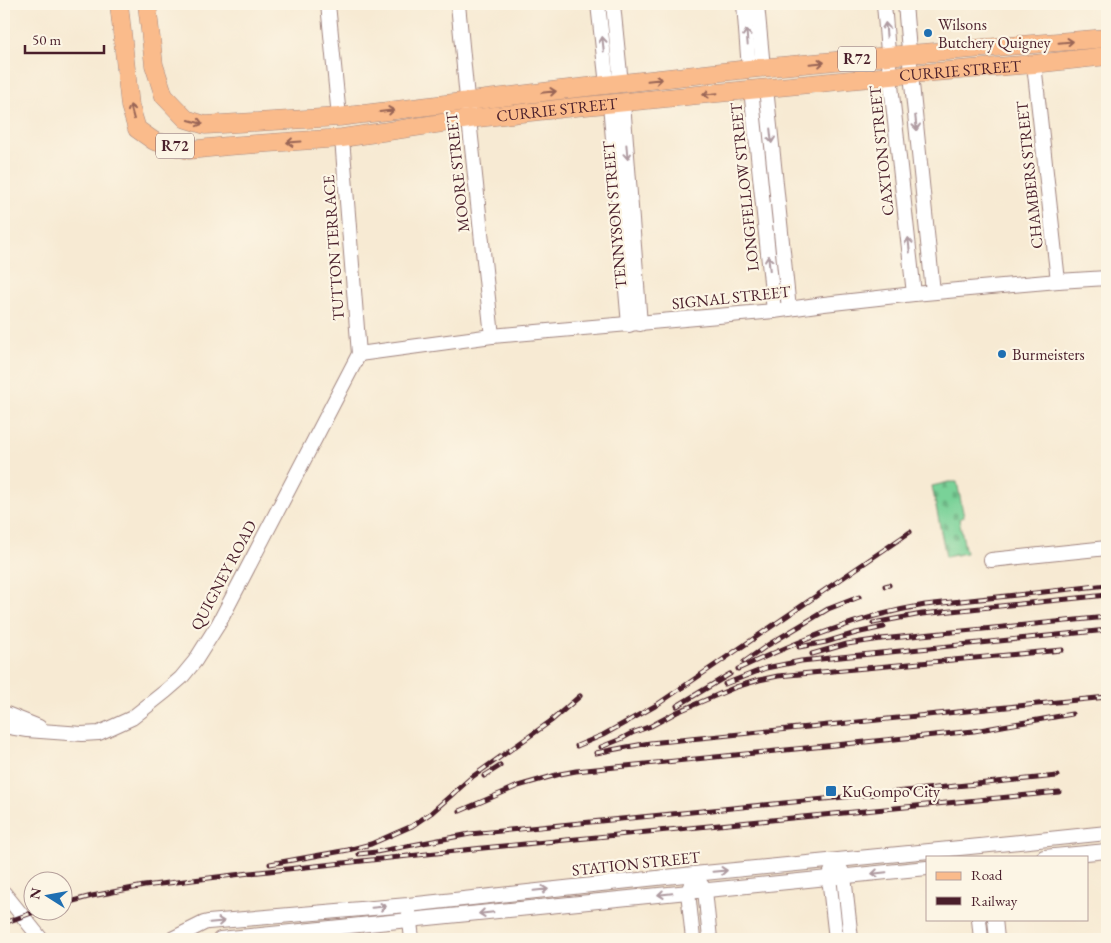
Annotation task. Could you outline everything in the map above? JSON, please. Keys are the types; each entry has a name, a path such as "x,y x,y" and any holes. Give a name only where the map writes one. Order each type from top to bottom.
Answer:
{"main road":[{"name":"CURRIE STREET","path":"119,4 130,106 137,129 154,141 189,150 342,138 468,111 614,84 888,56 1107,38"},
{"name":"CURRIE STREET","path":"148,4 154,65 164,96 186,119 205,125 616,104 1107,56"}],"street":[{"path":"328,4 339,117"},
{"name":"MOORE STREET","path":"458,4 492,336"},
{"path":"598,4 614,84"},
{"path":"613,4 614,84"},
{"path":"744,4 756,69"},
{"path":"756,69 757,4"},
{"name":"CAXTON STREET","path":"884,4 914,294"},
{"path":"905,4 933,292"},
{"name":"CHAMBERS STREET","path":"1034,64 1058,281"},
{"name":"LONGFELLOW STREET","path":"758,89 789,309"},
{"name":"LONGFELLOW STREET","path":"758,89 774,311"},
{"name":"TENNYSON STREET","path":"616,104 635,324"},
{"name":"TUTTON TERRACE","path":"342,138 359,354"},
{"name":"SIGNAL STREET","path":"359,354 492,336 774,311 933,292 1107,278"},
{"name":"QUIGNEY ROAD","path":"4,726 75,734 99,733 132,718 181,678 195,661 219,623 359,354"},
{"path":"991,560 1107,548"},
{"name":"QUIGNEY ROAD","path":"4,713 51,732"},
{"name":"STATION STREET","path":"172,939 208,922 408,905 836,860 981,853 1107,833"},
{"path":"1054,856 1107,851"},
{"path":"836,860 844,876 851,939"},
{"path":"836,860 829,877 836,939"},
{"path":"759,868 760,885"},
{"path":"220,939 926,868"},
{"path":"694,874 705,890 710,939"},
{"path":"692,939 688,892 694,874"},
{"path":"4,893 42,939"},
{"path":"408,905 412,939"},
{"path":"979,920 981,939"},
{"path":"995,920 997,939"}],"green space":[{"path":"957,482 964,517 959,519 966,553 946,557 932,486"}],"railway":[{"path":"577,746 603,735 655,706 910,532"},
{"path":"885,586 889,585"},
{"path":"738,669 829,631 900,610 925,605 1107,585"},
{"path":"873,623 922,614 1107,595"},
{"path":"744,662 768,645 828,609 859,597"},
{"path":"812,654 847,644 881,639 1107,617"},
{"path":"799,647 884,627"},
{"path":"725,684 766,668 801,661 1107,630"},
{"path":"601,747 736,687 778,676 1062,650"},
{"path":"677,706 730,674"},
{"path":"270,864 371,844 412,826 431,813 472,777 551,721 580,696"},
{"path":"596,753 650,743 1107,697"},
{"path":"460,811 518,786 576,771 974,731 1072,714"},
{"path":"484,776 500,766"},
{"path":"359,854 470,834 1057,776"},
{"path":"72,901 144,886 250,873 483,848 1059,792"},
{"path":"4,923 22,916"}],"place":[{"name":"Wilsons Butchery Quigney","path":"928,33"},
{"name":"Burmeisters","path":"1002,354"},
{"name":"KuGompo City","path":"831,791"}]}
